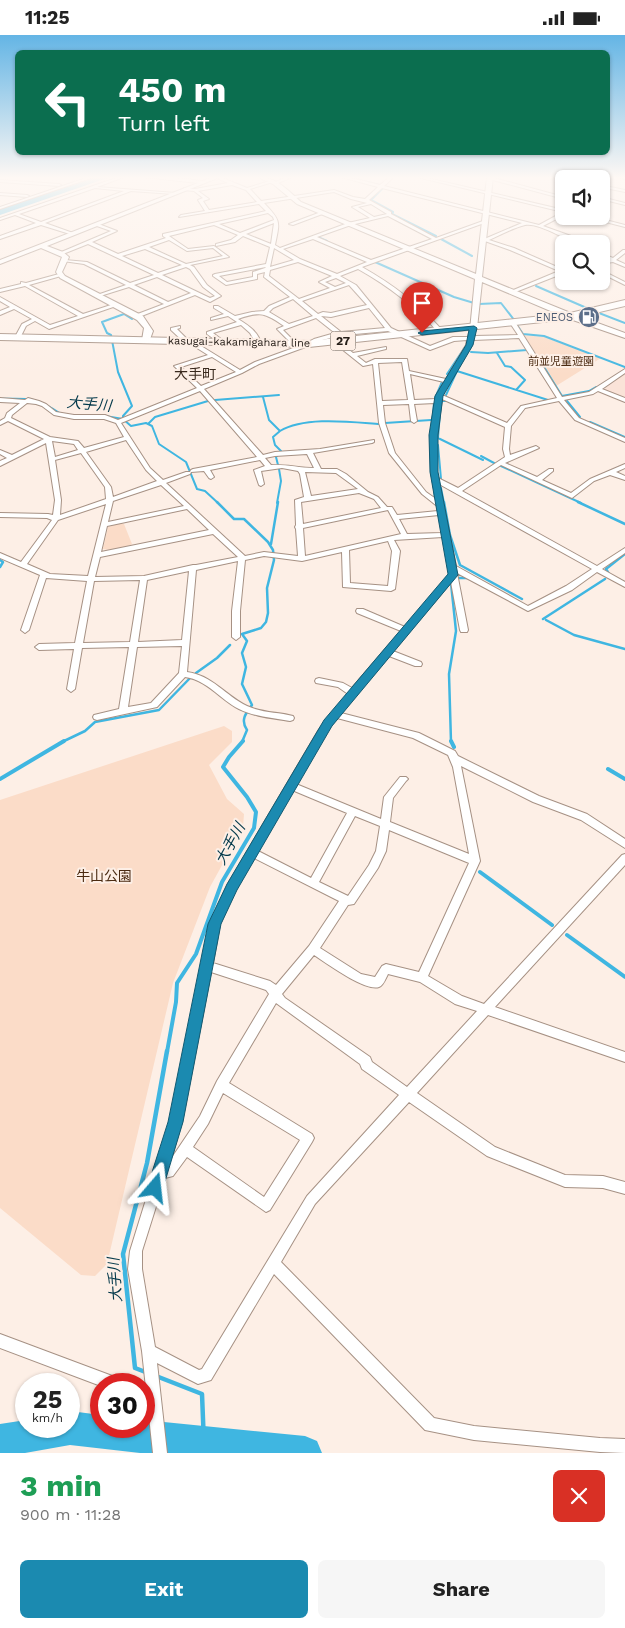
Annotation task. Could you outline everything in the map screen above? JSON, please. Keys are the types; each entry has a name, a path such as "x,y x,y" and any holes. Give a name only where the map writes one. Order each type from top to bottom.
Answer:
{"main road":[{"name":"kasugai-kakamigahara line","path":"0,337 307,344 338,338 349,341 570,316 625,303"}],"street":[{"path":"0,262 49,243"},
{"path":"62,253 85,243"},
{"path":"91,243 210,300 219,296 205,286 192,268 145,247"},
{"path":"118,256 156,243"},
{"path":"99,296 186,265 227,257 214,247 187,250 177,243"},
{"path":"218,245 225,243"},
{"path":"265,243 350,283 389,329 430,348 453,339 471,337 489,339 522,336"},
{"path":"280,249 296,243"},
{"path":"327,243 370,262"},
{"path":"394,243 570,316 625,336"},
{"path":"334,288 321,282 335,275 424,243"},
{"path":"464,631 439,504 434,435 438,398 446,381 465,352 474,328 484,243"},
{"path":"494,243 555,268"},
{"path":"42,246 62,253 66,257 59,275"},
{"path":"273,246 266,275 318,316 352,355 365,365 375,361 405,360 414,421"},
{"path":"610,261 625,251"},
{"path":"610,258 625,267"},
{"path":"268,267 255,273 255,278 226,284 215,275 268,267 298,260"},
{"path":"65,261 84,263 168,304"},
{"path":"358,267 384,281 430,319 440,331"},
{"path":"513,292 555,274"},
{"path":"0,291 23,283 59,275 137,315 149,328 150,334 146,340"},
{"path":"610,276 625,284"},
{"path":"23,283 82,317"},
{"path":"266,312 272,307 350,283"},
{"path":"137,315 196,293"},
{"path":"0,299 49,327 116,305"},
{"path":"294,344 280,329 318,316 369,306"},
{"path":"0,313 15,307"},
{"path":"216,307 235,318 255,335 259,344"},
{"path":"235,318 255,312 266,312 288,326"},
{"path":"213,319 227,315"},
{"path":"18,337 24,325 36,319"},
{"path":"222,343 208,333 241,323"},
{"path":"513,323 561,400 577,419 625,440"},
{"path":"178,327 173,329 189,342 240,372"},
{"path":"338,338 389,329"},
{"path":"118,422 240,372 256,363 307,344"},
{"path":"352,355 384,348"},
{"path":"213,355 177,366 201,387 269,467"},
{"path":"375,361 382,423 392,453 424,493 439,504"},
{"path":"508,458 506,449 508,426 523,407 591,393 625,371"},
{"path":"407,373 446,381"},
{"path":"597,389 625,400"},
{"path":"381,403 411,402 438,398 508,426"},
{"path":"0,400 28,400 44,405 54,413 74,417 105,417 118,422 148,469 242,557"},
{"path":"0,423 8,419 9,414 28,400"},
{"path":"8,419 49,439 76,442 108,487 110,501 91,579 71,689"},
{"path":"53,459 128,438"},
{"path":"0,464 49,439"},
{"path":"24,563 56,519 58,499 49,439"},
{"path":"0,515 56,519 206,468 255,459 261,456 309,452 372,441"},
{"path":"458,491 508,458 536,448"},
{"path":"0,452 12,458"},
{"path":"309,452 318,470"},
{"path":"501,463 572,496 592,480 625,467"},
{"path":"227,465 231,472"},
{"path":"261,484 257,470 269,467 282,466 300,470 336,471 376,498 385,509"},
{"path":"206,468 212,477"},
{"path":"300,470 303,474 308,498"},
{"path":"537,480 551,470"},
{"path":"612,473 625,478"},
{"path":"436,479 625,585"},
{"path":"302,559 298,527 298,500 365,492"},
{"path":"104,525 188,507"},
{"path":"298,527 390,508 405,536"},
{"path":"396,517 441,513"},
{"path":"97,555 214,531"},
{"path":"0,555 24,563 49,576 91,579 144,578 264,553 302,559 390,538 446,535"},
{"path":"345,549 346,585 391,589 396,551 390,538"},
{"path":"453,571 528,609 569,588 598,570 625,549"},
{"path":"236,637 236,611 242,557"},
{"path":"97,717 154,705 182,674 192,567"},
{"path":"149,1373 149,1351 135,1269 136,1251 176,1122 215,924 232,887 321,733 453,571"},
{"path":"25,630 44,573"},
{"path":"123,711 144,578"},
{"path":"360,611 406,630"},
{"path":"39,647 186,643"},
{"path":"387,652 418,664"},
{"path":"182,674 192,674 242,707 290,718"},
{"path":"319,681 340,685 353,693"},
{"path":"335,714 416,735 452,753 455,759 475,861 422,978"},
{"path":"455,759 536,799 584,817 625,844"},
{"path":"253,853 350,901 373,867 381,851 389,797 403,779"},
{"path":"291,786 475,861"},
{"path":"313,883 352,811"},
{"path":"149,1351 198,1377 206,1375 311,1200 486,1009 623,864"},
{"path":"160,1172 168,1172 185,1148 204,1120 221,1085 276,993 313,949 346,900"},
{"path":"313,949 358,978 376,983 386,969 422,978 460,1000 625,1057"},
{"path":"207,966 270,986 281,1002 366,1061 366,1065 491,1152 565,1181 603,1182 625,1188"},
{"path":"185,1148 266,1206 308,1138 221,1085"},
{"path":"273,1263 430,1425 474,1433 625,1446"},
{"path":"0,1341 90,1375"},
{"path":"155,1430 160,1453"}],"shaded area":[{"path":"625,374 625,399 603,389"}],"green space":[{"name":"前並児童遊園","path":"524,335 544,337 601,358 556,386"},
{"path":"120,523 124,524 132,544 118,549 103,549 108,527"},
{"name":"牛山公園","path":"224,726 232,731 232,742 209,765 227,799 244,814 243,827 210,887 173,983 107,1264 95,1276 81,1275 0,1208 0,800"}],"waterway":[{"path":"449,243 472,256"},
{"path":"375,262 454,297 474,303"},
{"path":"536,286 589,309"},
{"path":"479,304 501,303 515,321"},
{"path":"599,313 625,323"},
{"path":"123,419 123,416 132,406 118,372 111,335 107,333 102,322 124,314 132,319"},
{"path":"517,325 523,334 544,336 625,367"},
{"path":"447,374 465,347"},
{"path":"471,352 488,353 527,350 526,348"},
{"path":"497,353 505,366 511,367 525,380 517,389"},
{"path":"544,367 562,396 589,391 596,387"},
{"path":"446,395 457,371 548,400"},
{"path":"435,398 442,382"},
{"path":"215,400 279,395"},
{"path":"263,397 269,420 280,431"},
{"name":"大手川","path":"0,399 32,400 45,404 61,414"},
{"path":"149,423 155,417 208,401"},
{"path":"448,401 441,401 438,438 483,460"},
{"path":"567,401 580,417"},
{"path":"434,402 430,451 435,499"},
{"name":"大手川","path":"105,416 123,419"},
{"name":"大手川","path":"123,419 131,426 146,423 152,426 159,444 186,462 197,489 205,491 218,503"},
{"path":"385,423 431,420"},
{"path":"280,431 302,423 328,421 380,424"},
{"path":"590,422 625,437"},
{"path":"278,465 276,457 281,451 275,445 273,437 280,431"},
{"path":"438,445 441,479"},
{"path":"481,456 494,463"},
{"path":"501,466 581,503"},
{"path":"277,503 281,481 279,469"},
{"path":"441,488 444,503"},
{"path":"271,544 278,502"},
{"path":"444,502 450,535 460,565 522,599"},
{"path":"578,502 625,524"},
{"name":"大手川","path":"218,503 234,519 244,519 268,542 273,550 274,560 267,588 268,613 266,622 261,628 242,634 247,641 242,653 246,667 242,684 252,705 244,720 247,730 242,742"},
{"path":"609,574 606,569 625,554"},
{"path":"0,560 3,562 0,567"},
{"path":"459,578 468,578"},
{"path":"543,619 605,579"},
{"path":"451,583 456,631 449,674 451,742"},
{"path":"546,620 574,635 625,649"},
{"path":"196,673 217,658 230,645"},
{"path":"64,741 85,731 95,722 159,710 192,676"},
{"path":"0,779 64,741"},
{"name":"大手川","path":"167,1052 176,1002 177,983 196,954 222,882 254,828 256,812 247,797 223,767 243,741"},
{"path":"451,741 454,747"},
{"path":"608,769 625,779"},
{"path":"480,872 552,925"},
{"path":"567,935 625,977"},
{"name":"大手川","path":"148,1373 135,1368 123,1254 147,1163 167,1051"},
{"name":"大手川","path":"156,1376 202,1394 204,1444"},
{"path":"0,1441 70,1428 204,1444 305,1453"}],"place":[{"name":"ENEOS","path":"589,317"}],"district":[{"name":"大手町","path":"195,374"}],"route":[{"path":"155,1188 176,1122 215,924 232,887 328,723 453,575 434,472 434,435 439,396 446,381 469,345 474,328 422,333"}]}
